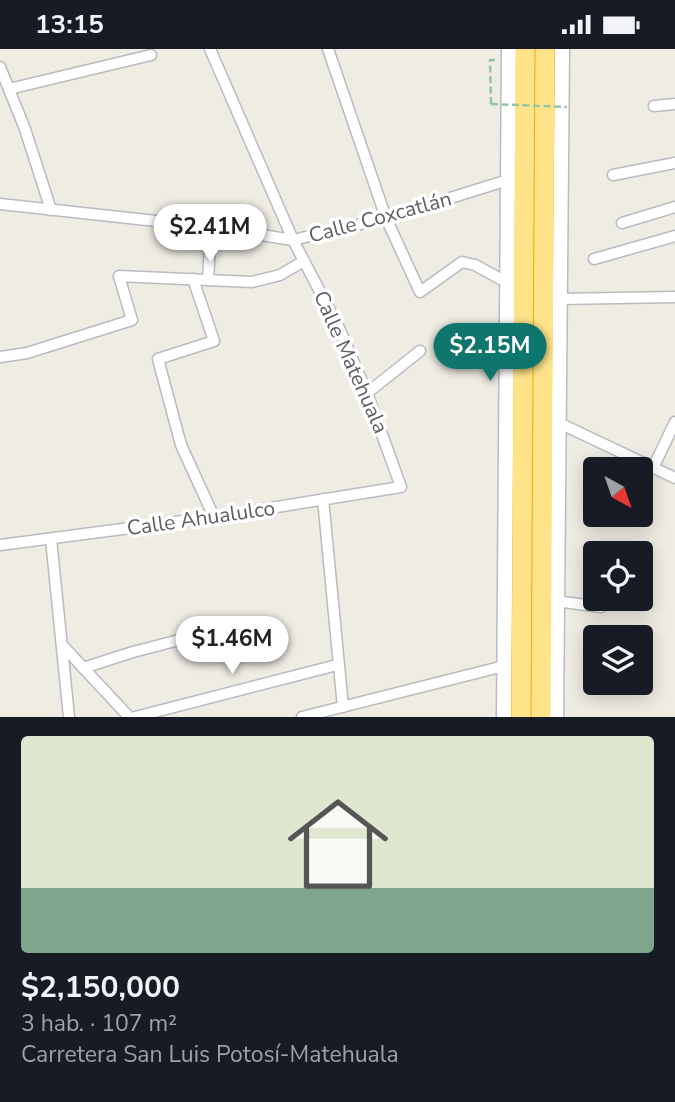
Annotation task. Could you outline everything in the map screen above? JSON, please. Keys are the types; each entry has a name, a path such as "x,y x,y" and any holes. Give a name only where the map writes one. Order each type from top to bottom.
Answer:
{"highway":[{"path":"521,717 525,49"},
{"path":"541,717 545,49"}],"street":[{"name":"Calle Matehuala","path":"210,49 293,240 339,328 367,393 401,488"},
{"path":"328,49 386,218 420,292 462,262 475,265 508,283"},
{"path":"504,717 509,49"},
{"path":"556,717 562,49"},
{"path":"9,89 150,55"},
{"path":"0,67 25,129 51,210"},
{"path":"654,106 675,104"},
{"path":"613,175 675,163"},
{"name":"Calle Coxcatlán","path":"0,204 211,227 293,240 386,218 508,180"},
{"path":"622,223 675,207"},
{"path":"208,280 211,227"},
{"path":"594,259 675,236"},
{"path":"0,357 27,353 132,320 119,276 251,282 280,275 304,261"},
{"path":"193,279 214,341 158,359 181,445 214,517"},
{"path":"559,299 675,297"},
{"path":"367,393 420,351"},
{"path":"557,422 630,457"},
{"path":"675,422 653,468 675,478"},
{"name":"Calle Ahualulco","path":"0,545 214,517 401,488"},
{"path":"323,499 343,708"},
{"path":"51,539 69,717"},
{"path":"556,601 583,605"},
{"path":"83,667 229,627"},
{"path":"64,647 129,717"},
{"path":"135,717 337,665"},
{"path":"302,717 504,666"}],"path":[{"path":"490,60 491,104 567,107"}]}
